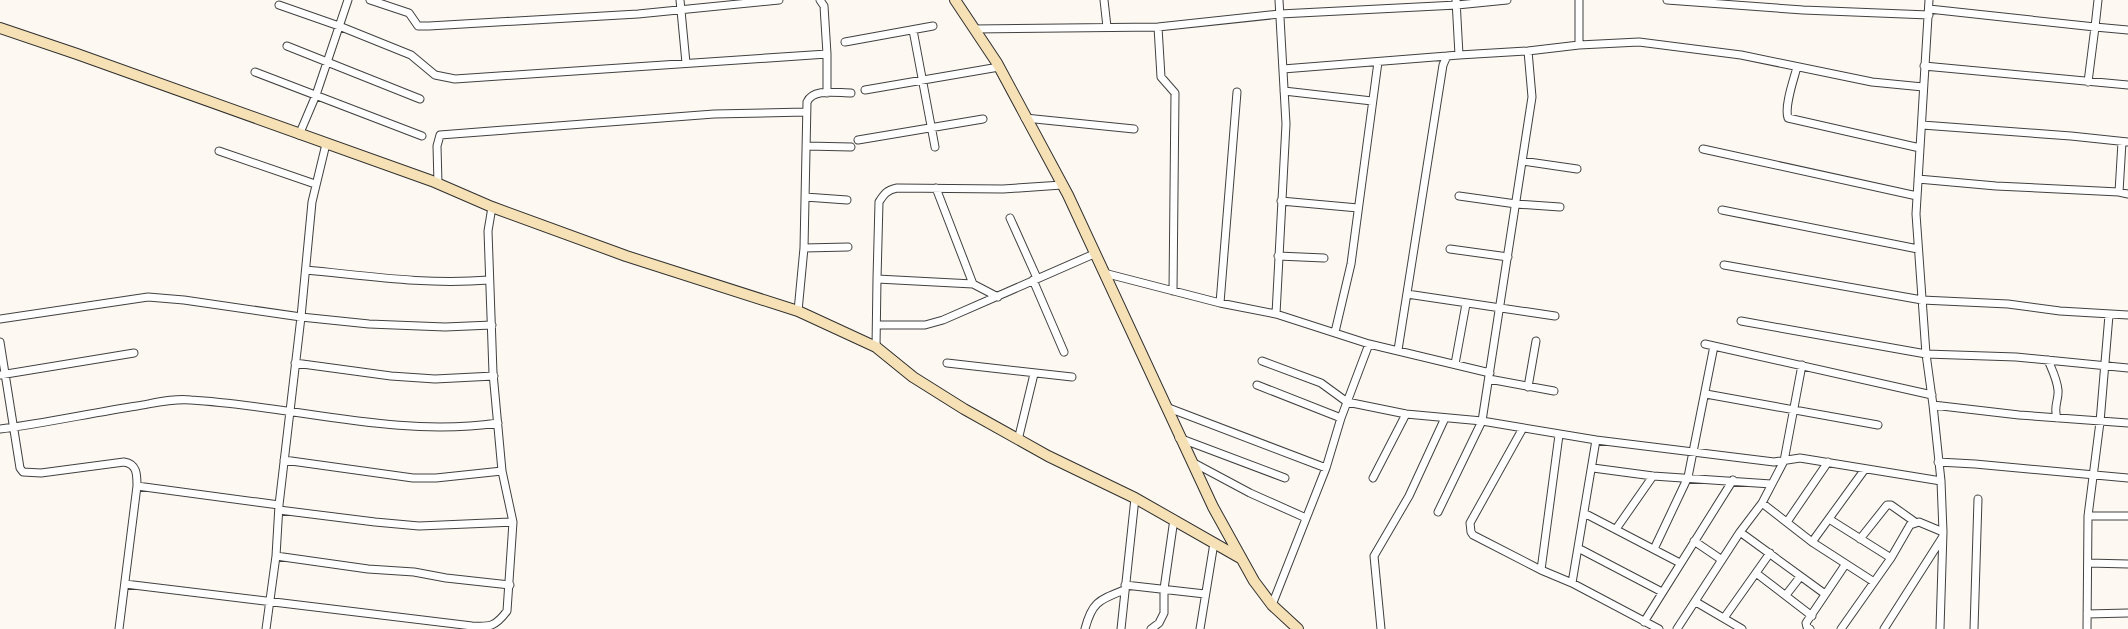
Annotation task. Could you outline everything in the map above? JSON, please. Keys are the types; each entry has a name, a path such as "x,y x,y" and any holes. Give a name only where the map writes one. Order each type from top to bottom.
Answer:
{"street":[{"path":"299,135 328,62 348,0"},
{"path":"370,0 409,13 418,26 682,10 779,0"},
{"path":"680,0 686,63"},
{"path":"820,0 824,6 827,54 827,93"},
{"path":"955,0 998,67 1062,185 1190,461 1242,559 1254,581 1272,605 1298,629"},
{"path":"1104,0 1107,27"},
{"path":"1276,314 1286,124 1279,0"},
{"path":"974,29 1158,27 1280,14 1507,0"},
{"path":"1579,0 1579,45"},
{"path":"1667,0 1803,10 1929,12 2128,30"},
{"path":"1929,0 1916,214 1926,354 1941,481 1943,535 1940,629"},
{"path":"2088,82 2098,0"},
{"path":"1457,2 1459,55"},
{"path":"279,5 339,26 411,55 435,75 455,79 827,54"},
{"path":"845,42 933,26"},
{"path":"1158,27 1161,77 1175,93 1173,291"},
{"path":"0,28 77,54 273,126 438,184 492,207 626,256 798,311 876,347 913,377 964,409 1048,456 1135,498 1174,519 1242,559"},
{"path":"913,30 935,147"},
{"path":"1283,69 1528,51 1579,45 1639,42 1741,55 1872,82 1923,87"},
{"path":"287,46 420,99"},
{"path":"1438,512 1482,421 1532,97 1528,51"},
{"path":"1398,350 1439,85 1443,65 1447,56"},
{"path":"1336,332 1351,264 1378,62"},
{"path":"1924,66 2128,85"},
{"path":"866,90 998,67"},
{"path":"1797,67 1790,91 1787,113 1788,118 1920,148"},
{"path":"255,72 422,136"},
{"path":"1284,91 1372,101"},
{"path":"1220,303 1237,92"},
{"path":"798,311 804,248 807,102 811,95 851,93"},
{"path":"438,184 437,146 440,135 714,114 806,112"},
{"path":"1025,118 1134,129"},
{"path":"858,140 983,119"},
{"path":"1922,125 2071,136 2125,142 2119,192"},
{"path":"266,629 276,556 279,507 301,318 312,202 315,184 326,144"},
{"path":"806,146 851,147"},
{"path":"1703,149 1917,196"},
{"path":"219,151 315,184"},
{"path":"1522,161 1577,169"},
{"path":"1918,179 1996,186 2119,192 2128,194"},
{"path":"876,347 879,202 882,196 889,190 897,188 1003,189 1062,185"},
{"path":"936,188 973,284"},
{"path":"1460,196 1516,204 1560,207"},
{"path":"805,197 846,200"},
{"path":"1281,201 1358,208"},
{"path":"125,584 488,627 499,622 507,611 510,585 512,522 502,471 494,376 488,231 492,207"},
{"path":"1722,210 1918,249"},
{"path":"1010,218 1064,352"},
{"path":"804,248 848,247"},
{"path":"1450,249 1508,257"},
{"path":"877,325 925,325 944,320 1094,254"},
{"path":"1278,256 1324,258"},
{"path":"1724,265 1922,300 2008,304 2109,315 2128,315"},
{"path":"306,270 402,281 465,282 489,280"},
{"path":"1104,273 1220,303 1276,314 1336,332 1369,344 1455,364 1490,376 1554,392"},
{"path":"877,279 973,284 998,297"},
{"path":"1407,294 1466,304 1555,316"},
{"path":"0,319 148,297 184,300 301,318 369,324 438,327 492,325"},
{"path":"1455,364 1466,304"},
{"path":"2088,629 2088,516 2100,422 2109,315"},
{"path":"1741,321 1926,354 2048,360 2128,368"},
{"path":"1528,386 1536,341"},
{"path":"0,342 3,374 20,468 23,472 41,473 124,462 130,463 135,468 137,486 119,629"},
{"path":"1272,605 1326,468 1341,418 1369,344"},
{"path":"1705,344 1932,395"},
{"path":"1654,549 1688,477 1695,452 1714,346"},
{"path":"3,374 134,353"},
{"path":"1262,360 1321,383 1348,402 1406,414 1482,421 1559,435 1774,462 1800,458 1941,481"},
{"path":"2048,360 2056,378 2058,391 2055,411 2057,418"},
{"path":"296,363 391,376 435,379 494,376"},
{"path":"947,363 1034,374 1072,377"},
{"path":"1677,629 1696,602 1740,532 1762,503 1784,461 1795,410 1802,365"},
{"path":"1018,440 1034,374"},
{"path":"1256,385 1341,418"},
{"path":"1706,394 1878,425"},
{"path":"0,429 122,408 190,399 290,411 333,419 389,426 470,427 498,423"},
{"path":"1933,405 2100,422 2128,423"},
{"path":"1165,407 1326,468"},
{"path":"1374,478 1406,414"},
{"path":"1381,629 1374,556 1410,496 1445,418"},
{"path":"1523,428 1470,523 1470,528 1473,535 1541,570 1572,583 1659,629"},
{"path":"1541,570 1559,435"},
{"path":"1179,438 1285,478"},
{"path":"1572,583 1593,468 1596,440"},
{"path":"284,460 413,478 436,478 502,471"},
{"path":"1190,461 1250,493 1270,500 1306,518"},
{"path":"1786,522 1828,462"},
{"path":"1938,462 2128,478"},
{"path":"1593,468 1653,476 1733,480 1771,484"},
{"path":"1812,542 1865,469"},
{"path":"1616,530 1653,476"},
{"path":"1644,622 1733,480"},
{"path":"137,486 375,522 419,526 512,522"},
{"path":"1120,629 1135,498"},
{"path":"1974,629 1978,499"},
{"path":"1762,503 1812,542 1845,565 1874,582"},
{"path":"1860,539 1887,505 1892,505 1915,522 1943,535"},
{"path":"1584,513 1680,563"},
{"path":"2088,516 2128,516"},
{"path":"1151,629 1159,623 1164,613 1164,589 1174,519"},
{"path":"1829,519 1891,558"},
{"path":"1841,629 1891,558 1910,525 1915,522"},
{"path":"1740,532 1825,594"},
{"path":"1884,629 1943,535"},
{"path":"1694,541 1722,560"},
{"path":"1200,629 1214,542"},
{"path":"1578,548 1662,592"},
{"path":"1724,618 1770,553"},
{"path":"276,556 368,569 414,572 446,578 510,585"},
{"path":"2088,563 2128,564"},
{"path":"1810,629 1806,625 1845,565"},
{"path":"1756,573 1812,616"},
{"path":"1786,595 1800,577"},
{"path":"1085,629 1089,613 1097,602 1125,587 1164,589 1206,594"},
{"path":"1696,602 1742,629"},
{"path":"2088,614 2128,613"}]}
